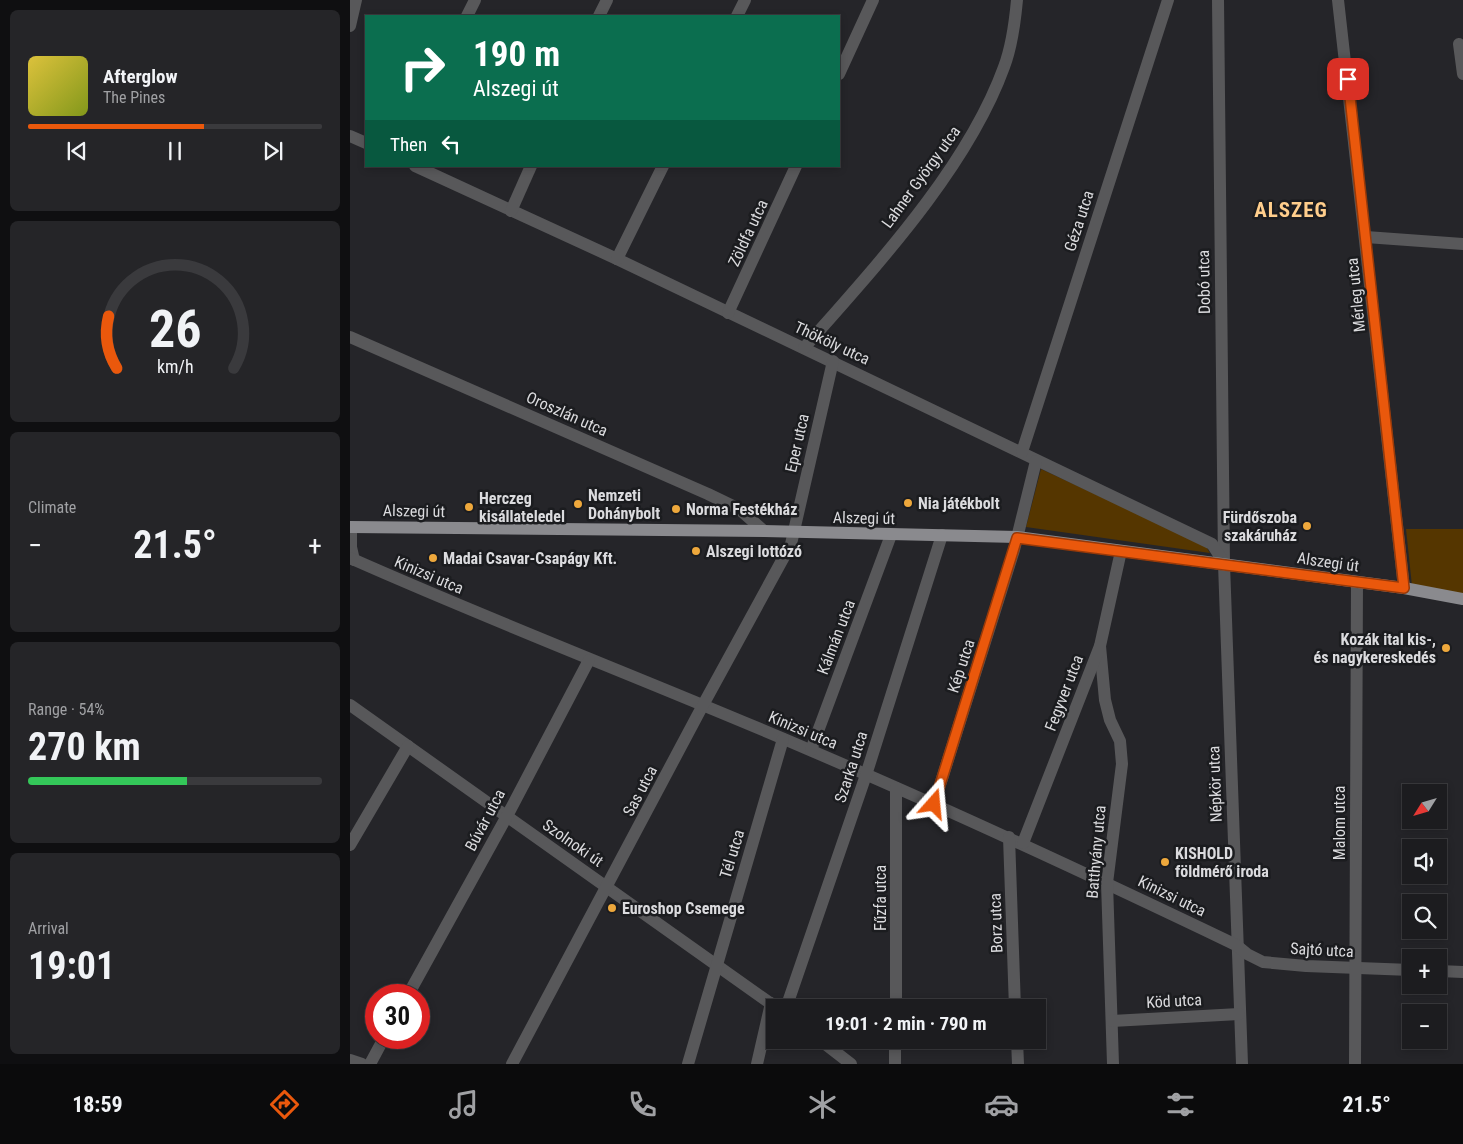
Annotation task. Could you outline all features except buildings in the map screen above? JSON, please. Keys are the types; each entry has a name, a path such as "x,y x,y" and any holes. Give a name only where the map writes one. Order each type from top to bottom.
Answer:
{"main road":[{"name":"Alszegi út","path":"350,527 764,531 1017,538 1404,588 1463,599"}],"street":[{"path":"350,26 356,0"},
{"path":"468,15 475,0"},
{"path":"600,15 607,0"},
{"path":"738,15 745,0"},
{"path":"840,72 873,0"},
{"name":"Lahner György utca","path":"804,348 860,284 933,193 971,137 1005,67 1015,26 1018,0"},
{"name":"Géza utca","path":"1022,452 1168,0"},
{"name":"Dobó utca","path":"1218,0 1224,564"},
{"name":"Mérleg utca","path":"1338,0 1404,588"},
{"path":"1459,44 1463,74"},
{"path":"350,136 365,143"},
{"name":"Thököly utca","path":"417,167 833,361 1022,452 1036,461 1212,544 1224,564"},
{"path":"511,211 532,167"},
{"path":"617,259 663,167"},
{"name":"Zöldfa utca","path":"728,313 796,167"},
{"path":"1366,237 1463,244"},
{"name":"Oroszlán utca","path":"350,336 708,494 739,510 764,531"},
{"name":"Eper utca","path":"794,532 833,361"},
{"path":"1017,538 1036,461"},
{"path":"350,527 352,559"},
{"name":"Sas utca","path":"512,1064 791,544 794,532"},
{"name":"Kálmán utca","path":"811,750 891,535"},
{"name":"Szarka utca","path":"789,999 866,775 942,535"},
{"name":"Kép utca","path":"934,804 1017,538"},
{"name":"Fegyver utca","path":"1023,843 1100,646 1121,551"},
{"name":"Kinizsi utca","path":"352,559 589,660 811,750 1023,843 1236,945"},
{"name":"Népkör utca","path":"1224,564 1236,945 1242,1064"},
{"name":"Malom utca","path":"1355,1064 1357,582"},
{"name":"Batthyány utca","path":"1100,646 1105,700 1110,720 1120,741 1122,764 1107,883 1113,1064"},
{"name":"Búvár utca","path":"414,984 507,816 589,660"},
{"name":"Szolnoki út","path":"350,705 766,999"},
{"name":"Tél utca","path":"688,1064 783,739"},
{"path":"350,845 408,746"},
{"name":"Fűzfa utca","path":"896,788 896,999"},
{"name":"Borz utca","path":"1009,838 1016,999"},
{"name":"Sajtó utca","path":"1236,945 1247,954 1263,962 1306,966 1402,970"},
{"path":"1447,971 1463,972"},
{"name":"Köd utca","path":"1112,1021 1239,1014"},
{"path":"757,1064 766,1033"},
{"path":"370,1064 378,1049"},
{"path":"830,1049 844,1062"},
{"path":"895,1049 895,1064"},
{"path":"1017,1049 1018,1064"},
{"path":"350,1060 362,1064"}],"shaded area":[{"path":"1041,469 1205,545 1210,553 1026,527"},
{"path":"1406,529 1463,529 1463,594 1412,586"}],"place":[{"name":"Nia játékbolt","path":"908,503"},
{"name":"Nemzeti Dohánybolt","path":"578,504"},
{"name":"Herczeg kisállateledel","path":"469,507"},
{"name":"Norma Festékház","path":"676,509"},
{"name":"Fürdőszoba szakáruház","path":"1307,526"},
{"name":"Alszegi lottózó","path":"696,551"},
{"name":"Madai Csavar-Csapágy Kft.","path":"433,558"},
{"name":"Kozák ital kis-, és nagykereskedés","path":"1446,648"},
{"name":"KISHOLD földmérő iroda","path":"1165,862"},
{"name":"Euroshop Csemege","path":"612,908"}],"district":[{"name":"ALSZEG","path":"1291,210"}],"route":[{"path":"934,804 1017,538 1207,561 1404,588 1348,79"}]}
